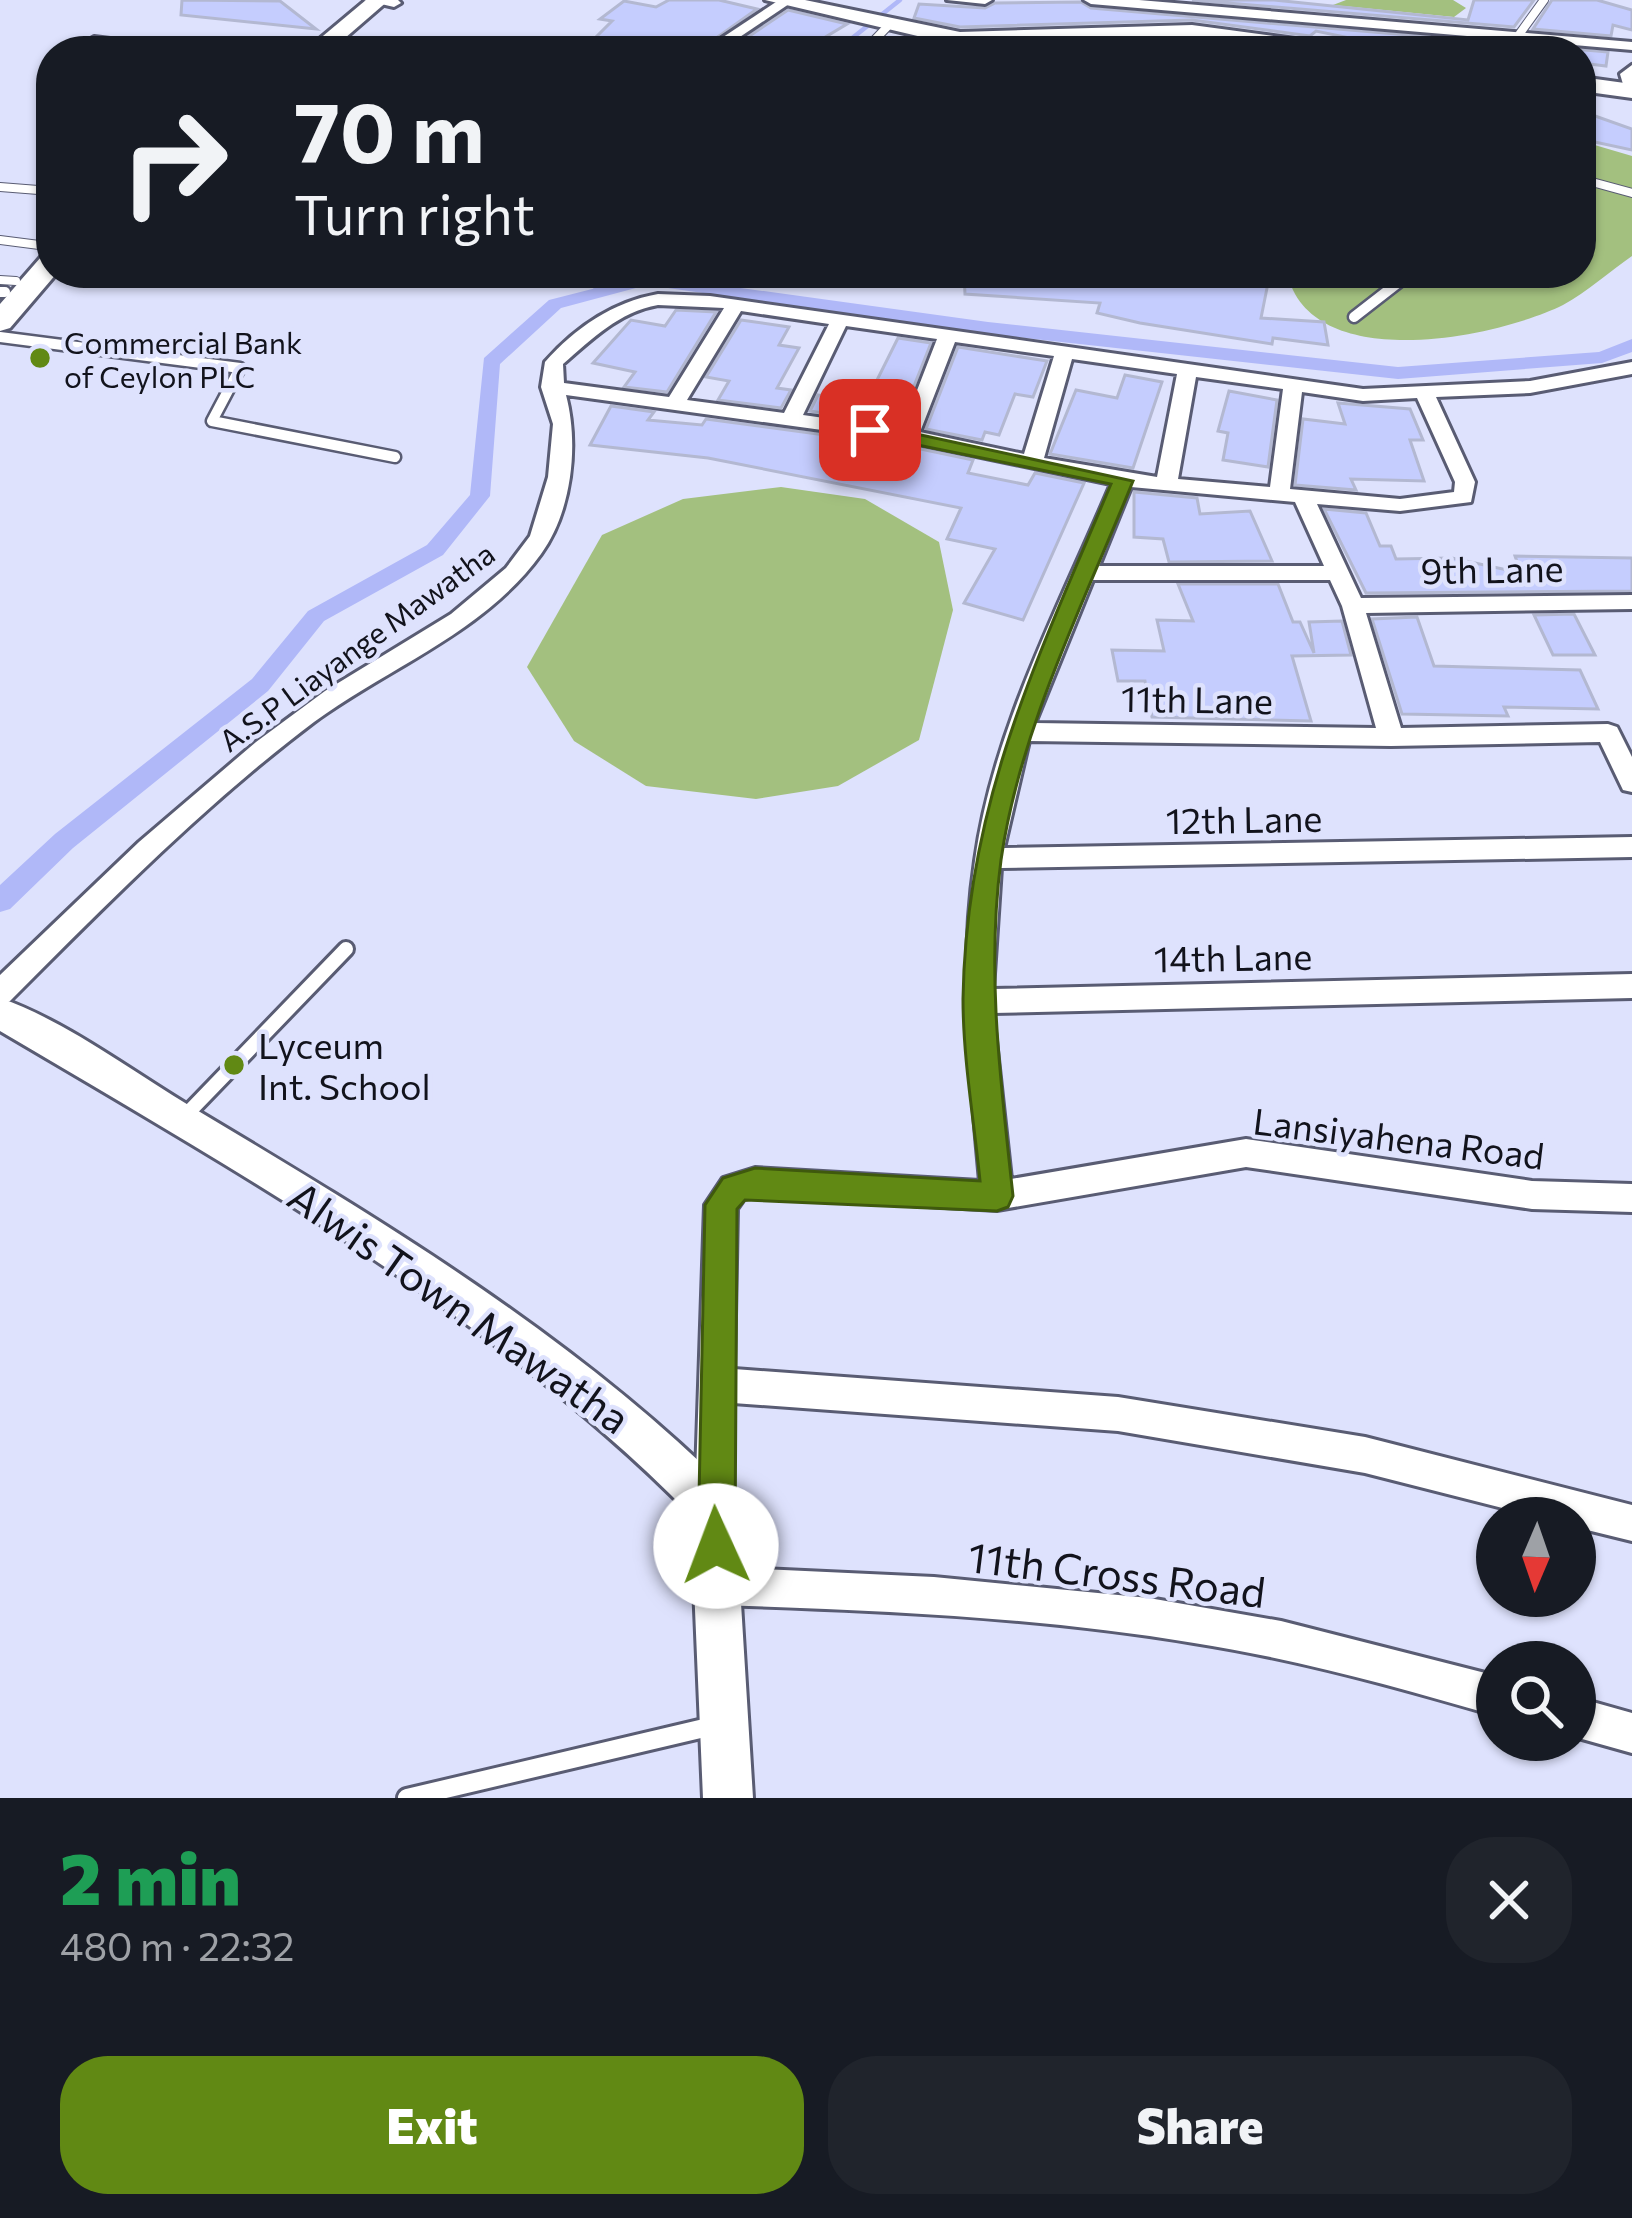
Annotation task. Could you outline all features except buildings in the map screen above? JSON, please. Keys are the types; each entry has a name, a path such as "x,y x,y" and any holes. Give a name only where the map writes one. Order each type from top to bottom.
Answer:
{"main road":[{"path":"352,36 384,1"},
{"path":"336,36 384,1"},
{"path":"780,1 882,26 952,36"},
{"path":"1045,36 1143,30 1200,36"},
{"path":"1596,86 1632,91"},
{"path":"4,289 36,262"},
{"path":"0,322 36,270"}],"street":[{"path":"954,0 985,0"},
{"path":"1091,0 1518,36"},
{"path":"730,36 780,1"},
{"path":"1282,36 1296,17 1332,3"},
{"path":"1596,43 1632,46"},
{"path":"1632,69 1627,74 1632,91"},
{"path":"1425,394 1465,482 1464,497 1400,505 1123,481 909,436 677,400 550,387 554,362 609,315 639,299 839,320 1293,389 1425,394 1629,374"},
{"path":"677,400 735,306"},
{"path":"792,417 839,320"},
{"path":"909,436 947,338"},
{"path":"1033,459 1064,356"},
{"path":"1166,485 1187,374"},
{"name":"A.S.P Liayange Mawatha","path":"0,993 205,796 310,713 500,585 534,547 551,505 564,429 550,387"},
{"path":"1279,496 1293,389"},
{"path":"997,1196 978,1001 988,858 1019,732 1123,481"},
{"path":"1304,499 1353,606 1391,737 1608,733 1632,783"},
{"path":"1082,573 1336,573"},
{"name":"9th Lane","path":"1353,606 1632,602"},
{"name":"11th Lane","path":"1019,732 1391,737"},
{"name":"12th Lane","path":"988,858 1632,847"},
{"name":"14th Lane","path":"978,1001 1632,986"},
{"name":"Alwis Town Mawatha","path":"0,1013 183,1118 581,1382 646,1436 713,1506"},
{"name":"Lansiyahena Road","path":"720,1385 721,1205 734,1188 755,1182 997,1196 1246,1153 1532,1195 1632,1198"},
{"path":"728,1798 728,1722 713,1506 720,1385 1118,1414 1365,1455 1632,1523"},
{"name":"11th Cross Road","path":"719,1586 826,1589 1150,1617 1346,1654 1476,1690"},
{"path":"1596,1724 1632,1733"}],"lane":[{"path":"1518,36 1544,0"},
{"path":"875,36 882,26"},
{"path":"1596,182 1632,193"},
{"path":"0,188 36,190"},
{"path":"0,240 36,247"},
{"path":"1354,317 1392,288"},
{"path":"0,337 240,368 212,421 395,457"},
{"path":"183,1118 346,949"},
{"path":"407,1798 728,1722"}],"green space":[{"path":"1346,0 1453,0 1466,8 1454,17 1333,5"},
{"path":"1596,145 1632,156 1632,256 1596,282"},
{"path":"1294,288 1588,288 1533,317 1453,337 1409,340 1367,337 1331,326 1303,305"},
{"path":"781,487 865,499 939,542 953,610 919,740 838,786 756,799 646,786 574,741 527,667 602,535 683,499"}],"waterway":[{"path":"855,36 900,0"},
{"path":"592,294 598,288"},
{"path":"0,901 64,841 260,685 316,616 435,550 480,496 491,362 555,304 616,288"},
{"path":"704,288 988,328 1398,373 1602,357 1632,345"}],"place":[{"name":"Commercial Bank of Ceylon PLC","path":"40,358"},
{"name":"Lyceum Int. School","path":"234,1065"}],"route":[{"path":"716,1546 721,1205 734,1188 755,1182 997,1196 978,1001 988,858 1019,732 1123,481 1033,459 870,430"}]}
